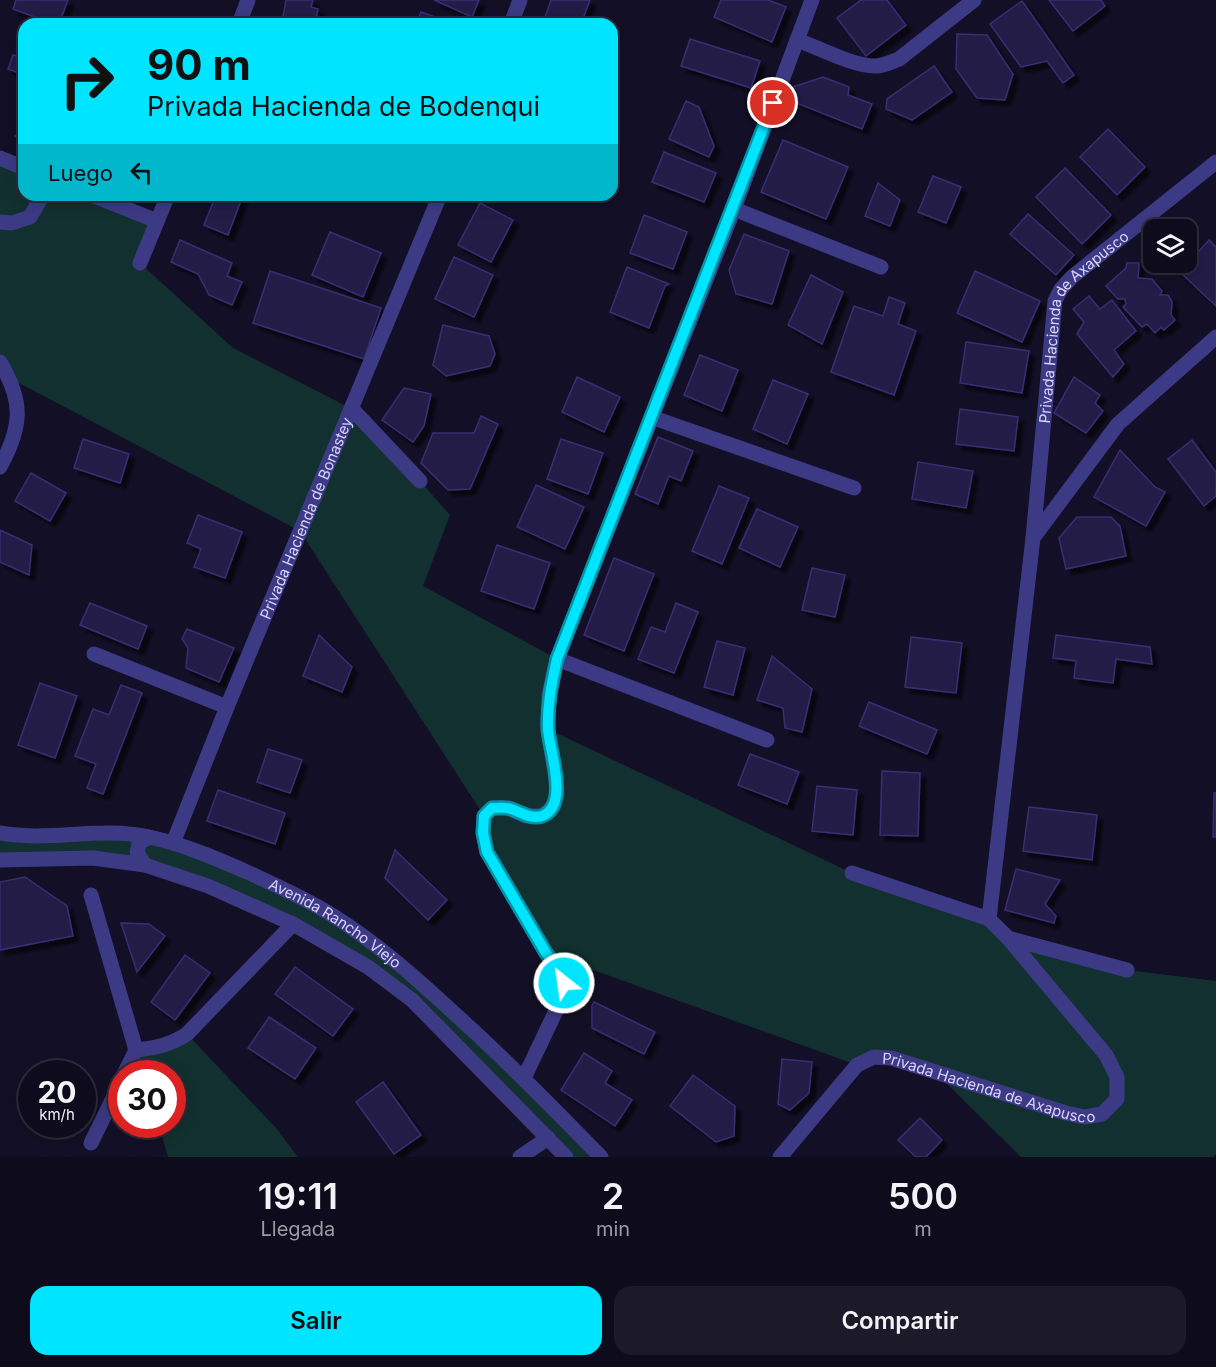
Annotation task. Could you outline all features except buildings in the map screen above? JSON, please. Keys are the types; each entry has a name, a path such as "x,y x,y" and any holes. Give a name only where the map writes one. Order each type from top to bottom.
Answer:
{"street":[{"path":"240,18 248,0"},
{"path":"513,18 520,0"},
{"path":"524,1078 564,994 564,983 561,972 546,953 487,852 483,833 484,816 492,808 509,808 525,816 542,816 553,807 557,794 548,729 549,695 557,659 734,209 812,0"},
{"path":"797,40 861,64 886,65 899,58 974,0"},
{"path":"0,158 18,166"},
{"name":"Privada Hacienda de Axapusco","path":"988,919 1033,538 1055,301 1060,289 1072,277 1216,162"},
{"path":"0,222 12,223 30,217 39,201"},
{"path":"107,201 157,221"},
{"path":"140,263 165,201"},
{"name":"Privada Hacienda de Bonastey","path":"173,843 227,707 438,201"},
{"path":"734,209 881,267"},
{"name":"Privada Hacienda de Axapusco","path":"1033,538 1118,424 1216,337"},
{"path":"0,362 10,379 17,399 18,424 10,448 0,467"},
{"name":"Privada Hacienda de Bonastey","path":"352,409 420,481"},
{"path":"651,417 854,488"},
{"path":"94,654 227,707"},
{"path":"557,659 767,740"},
{"name":"Avenida Rancho Viejo","path":"0,834 17,836 121,832 149,837 173,843 218,860 331,914 381,948 405,968 496,1051 601,1157"},
{"path":"145,865 137,853 139,843 149,837"},
{"name":"Avenida Rancho Viejo","path":"0,860 93,858 145,865 208,886 293,924 368,967 412,1000 567,1157"},
{"name":"Privada Hacienda de Axapusco","path":"780,1157 856,1065 874,1057 891,1058 1085,1117 1102,1114 1117,1099 1117,1077 1106,1055 1008,938 988,919 852,873"},
{"path":"91,895 136,1050 131,1060"},
{"path":"136,1050 173,1043 187,1034 293,924"},
{"path":"1008,938 1127,970"},
{"path":"480,1069 496,1051"},
{"path":"91,1143 108,1108"},
{"path":"520,1157 548,1138"},
{"path":"567,1157 584,1139"}],"green space":[{"path":"0,158 18,166 18,201 107,201 157,221 140,263 233,348 352,409 450,515 423,586 557,659 548,729 852,873 989,919 1008,938 1127,970 1216,981 1216,1154 1213,1157 1021,1157 932,1069 891,1058 857,1065 546,953 487,852 484,816 300,531 0,373"},
{"path":"121,832 218,860 381,948 601,1157 566,1157 412,1000 293,925 145,865 0,860 0,833"},
{"path":"187,1034 276,1128 298,1157 168,1157 163,1138 186,1138 186,1060 139,1060 136,1050"}],"route":[{"path":"564,983 561,972 546,953 487,852 483,833 484,816 492,808 509,808 525,816 542,816 553,807 557,794 548,729 549,695 557,659 734,209 773,103"}]}
